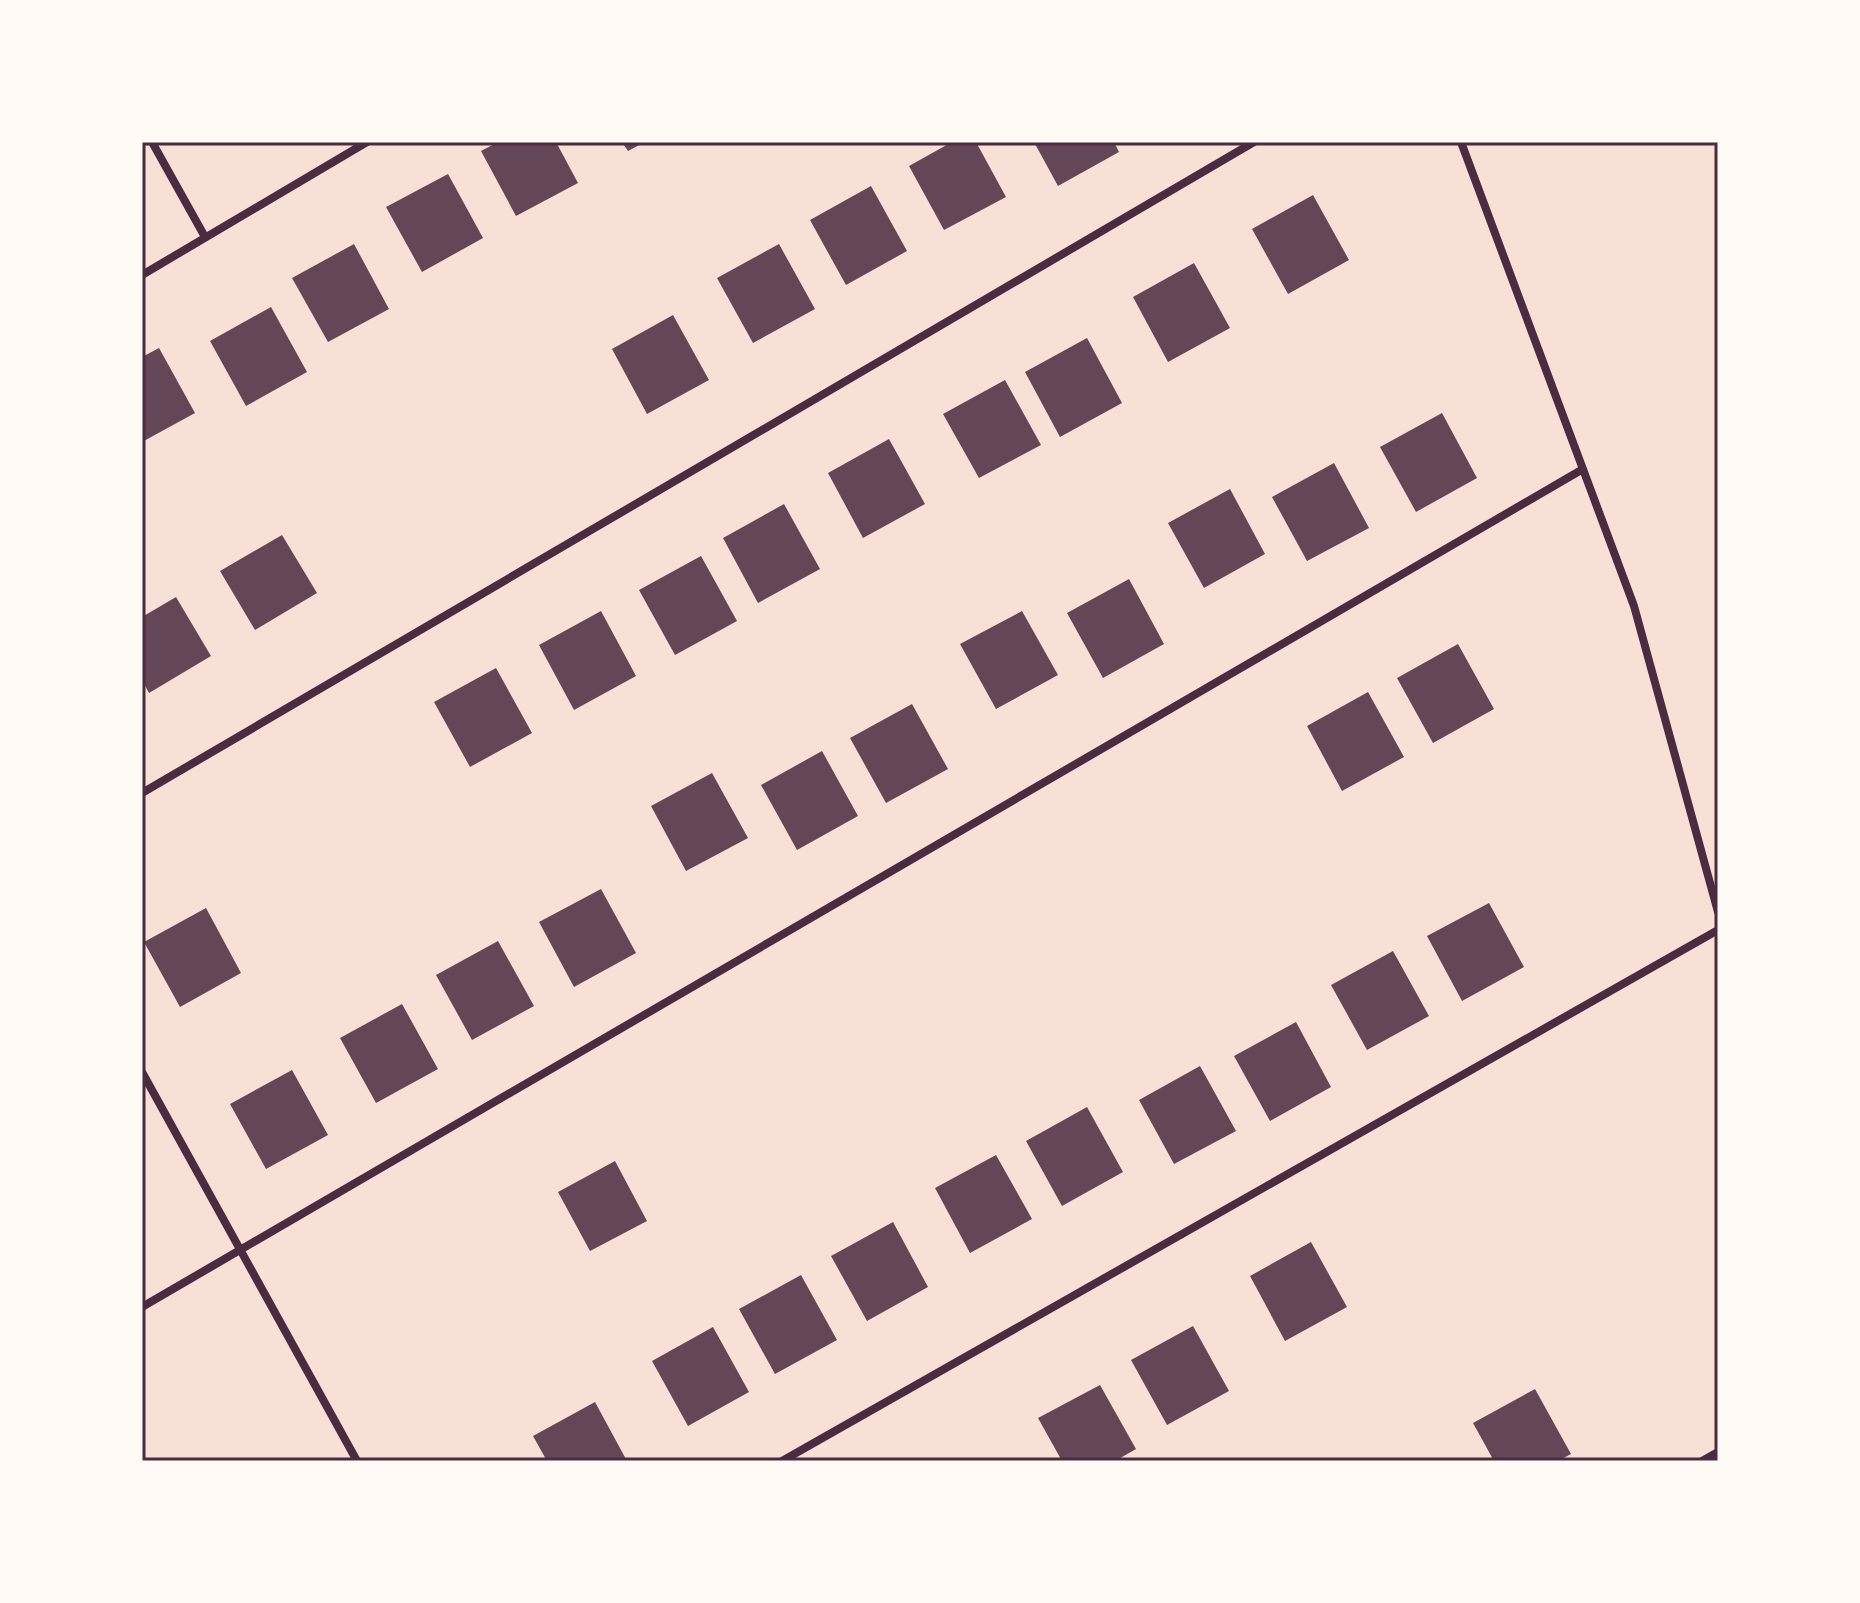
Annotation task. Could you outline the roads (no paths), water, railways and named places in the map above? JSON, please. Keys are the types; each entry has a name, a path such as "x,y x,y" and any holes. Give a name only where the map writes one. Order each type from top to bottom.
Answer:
{"street":[{"path":"152,142 205,237"},
{"path":"142,275 367,142"},
{"path":"142,793 1254,142"},
{"path":"1461,142 1634,606 1718,912"},
{"path":"142,1307 1583,469"},
{"path":"782,1461 1718,930"},
{"path":"142,1072 357,1461"},
{"path":"1702,1461 1718,1452"}]}
